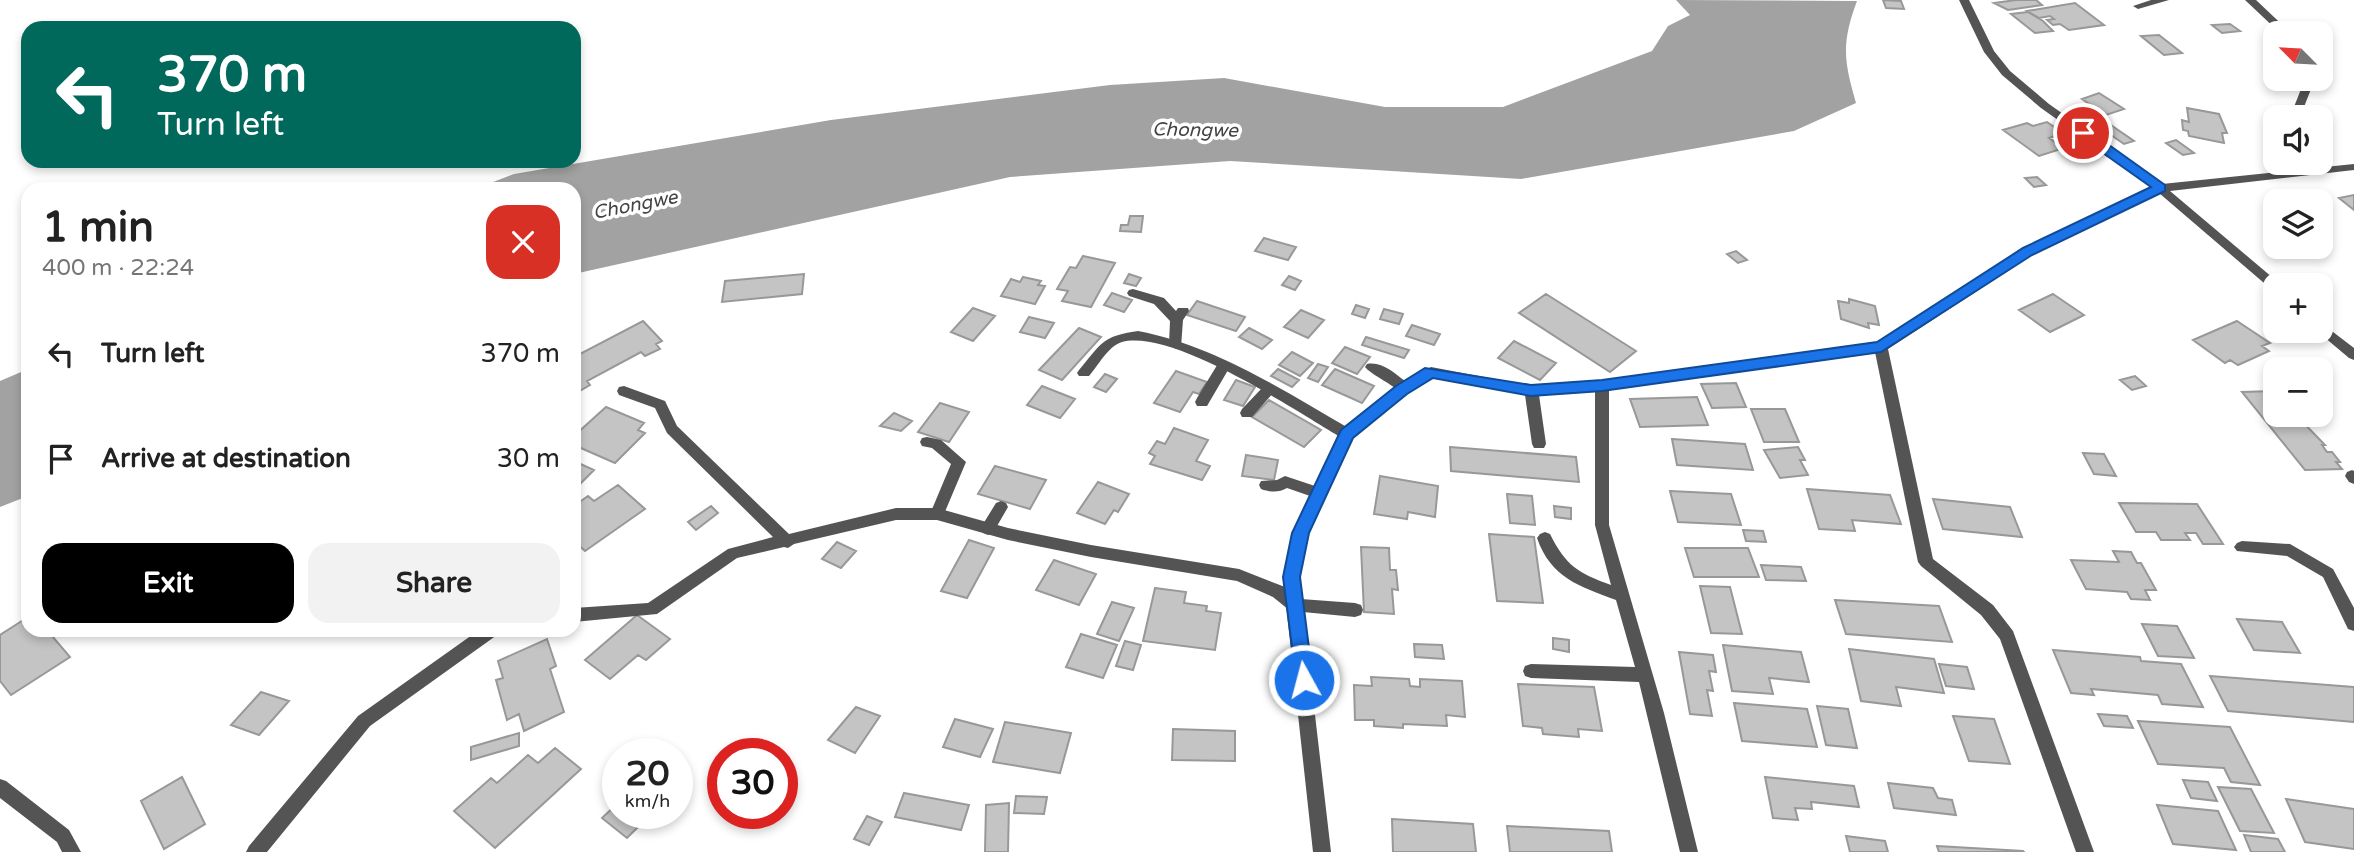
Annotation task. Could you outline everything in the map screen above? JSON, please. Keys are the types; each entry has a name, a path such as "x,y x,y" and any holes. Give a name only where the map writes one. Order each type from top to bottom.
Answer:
{"street":[{"path":"1964,0 1989,52 2006,73 2045,106 2160,188 2263,276"},
{"path":"2138,6 2164,0"},
{"path":"2250,0 2273,21"},
{"path":"2333,167 2354,167"},
{"path":"1322,852 1292,577 1300,533 1347,434 1404,388 1431,372 1531,391 1602,386 1881,347 2028,252 2160,188 2263,173"},
{"path":"1133,293 1159,301 1180,316 1176,344"},
{"path":"1084,373 1115,338 1134,334 1189,347 1347,434"},
{"path":"2333,337 2354,355"},
{"path":"1881,347 1926,562 1987,610 2007,636 2085,852"},
{"path":"1202,402 1224,365"},
{"path":"1372,367 1404,388"},
{"path":"1602,386 1602,525 1646,675 1689,852"},
{"path":"1247,413 1269,390"},
{"path":"624,391 660,405 672,429 788,542"},
{"path":"1531,391 1539,444"},
{"path":"927,442 936,444 959,462 937,514"},
{"path":"1266,485 1279,486 1285,482 1319,493"},
{"path":"988,529 1001,507"},
{"path":"581,615 651,610 733,553 788,542 896,514 937,514 988,529 1121,557 1239,575 1279,592 1295,605 1355,610"},
{"path":"1545,538 1549,555 1578,579 1623,596"},
{"path":"2242,547 2290,550 2328,573 2354,624"},
{"path":"255,852 364,721 481,637"},
{"path":"1531,671 1646,675"},
{"path":"0,787 63,836 72,852"}],"water":[{"name":"Chongwe","path":"1676,0 1857,1 1846,41 1847,64 1856,103 1794,131 1521,179 1230,161 1010,177 581,272 581,182 493,182 514,174 549,168 581,168 581,163 831,120 1110,85 1224,78 1385,107 1503,107 1652,51 1668,26 1690,15"},
{"path":"21,372 21,499 0,507 0,381"}],"building":[{"path":"1883,0 1901,1 1904,9 1886,8"},
{"path":"2036,0 2042,5 2008,10 1994,3"},
{"path":"2075,3 2104,25 2069,30 2060,24 2053,25 2047,20 2054,19 2050,16 2039,18 2027,11"},
{"path":"2028,12 2053,31 2035,33 2011,14"},
{"path":"2230,24 2240,31 2222,33 2212,25"},
{"path":"2159,35 2182,53 2164,55 2141,36"},
{"path":"2099,93 2124,109 2106,115 2082,99"},
{"path":"2187,108 2219,114 2227,133 2222,133 2224,143 2189,136 2188,131 2183,130 2182,120 2189,122"},
{"path":"2102,119 2134,141 2124,144 2092,122"},
{"path":"2047,122 2063,133 2049,138 2064,148 2039,156 2003,130 2027,123 2033,126"},
{"path":"2176,140 2194,153 2183,155 2166,143"},
{"path":"2037,177 2046,185 2034,187 2025,178"},
{"path":"2354,195 2354,210 2339,198"},
{"path":"1130,216 1143,216 1141,232 1120,231 1121,225 1128,225"},
{"path":"1264,238 1296,247 1288,260 1255,251"},
{"path":"1736,251 1747,260 1738,263 1727,254"},
{"path":"1083,256 1115,263 1091,307 1062,301 1068,291 1057,289 1070,267 1076,268"},
{"path":"804,274 802,294 722,302 725,281"},
{"path":"1129,274 1141,278 1136,286 1124,283"},
{"path":"1289,276 1301,281 1295,290 1282,285"},
{"path":"1023,277 1041,281 1038,285 1045,286 1035,304 1001,296 1011,279 1020,282"},
{"path":"1112,293 1132,300 1124,312 1104,305"},
{"path":"1546,294 1636,351 1610,372 1519,313"},
{"path":"2053,294 2084,315 2050,332 2019,310"},
{"path":"1849,299 1875,306 1879,325 1868,323 1869,328 1841,319 1838,301 1849,303"},
{"path":"1197,301 1245,317 1236,331 1187,315"},
{"path":"1356,305 1369,309 1365,318 1352,314"},
{"path":"973,308 995,316 973,341 951,332"},
{"path":"1384,309 1403,314 1399,324 1380,319"},
{"path":"1301,310 1324,320 1308,338 1284,327"},
{"path":"1029,317 1054,323 1045,338 1020,332"},
{"path":"643,321 662,341 656,344 660,349 645,356 641,352 587,381 590,385 581,390 581,353"},
{"path":"2237,321 2263,338 2263,343 2270,343 2262,346 2269,351 2238,365 2230,360 2225,363 2193,340"},
{"path":"1412,325 1440,334 1434,345 1406,336"},
{"path":"1079,328 1101,337 1062,380 1039,370"},
{"path":"1249,328 1272,340 1262,349 1239,337"},
{"path":"1366,337 1409,350 1404,358 1362,345"},
{"path":"1514,341 1556,363 1540,380 1498,358"},
{"path":"1345,347 1370,357 1357,374 1332,363"},
{"path":"1292,352 1313,363 1300,376 1279,365"},
{"path":"1318,364 1328,367 1318,382 1308,378"},
{"path":"1278,369 1299,380 1292,387 1271,376"},
{"path":"1335,369 1374,386 1362,403 1322,385"},
{"path":"1176,371 1207,382 1199,394 1193,392 1180,412 1154,403"},
{"path":"1105,374 1117,379 1106,392 1094,387"},
{"path":"2135,376 2146,386 2132,390 2120,380"},
{"path":"1236,380 1255,387 1243,406 1224,400"},
{"path":"1736,383 1746,407 1712,408 1701,384"},
{"path":"1042,386 1075,399 1060,418 1027,405"},
{"path":"2263,391 2263,418 2242,392"},
{"path":"1697,397 1708,425 1640,427 1630,399"},
{"path":"1269,400 1321,430 1304,447 1252,417"},
{"path":"940,403 969,412 949,442 918,432"},
{"path":"606,407 644,423 638,430 645,433 615,463 581,448 581,430"},
{"path":"1751,409 1785,409 1799,442 1764,442"},
{"path":"894,413 912,421 901,431 880,426"},
{"path":"2270,427 2308,427 2325,445 2322,445 2327,452 2332,452 2342,469 2305,470"},
{"path":"1174,428 1208,440 1196,461 1210,466 1202,480 1150,464 1155,456 1149,453 1157,441 1165,444"},
{"path":"1672,439 1745,444 1753,470 1677,465"},
{"path":"1450,447 1576,457 1579,482 1451,471"},
{"path":"1798,447 1805,460 1800,460 1808,475 1780,478 1764,450"},
{"path":"2083,453 2104,454 2116,476 2094,474"},
{"path":"1246,455 1278,460 1274,480 1242,476"},
{"path":"581,464 594,470 581,483"},
{"path":"995,466 1046,480 1030,509 978,494"},
{"path":"1380,476 1438,486 1435,517 1408,512 1407,519 1374,514"},
{"path":"1098,482 1129,494 1118,512 1114,510 1105,524 1077,513"},
{"path":"618,485 645,509 585,551 581,547 581,501 588,496 594,501"},
{"path":"1807,489 1890,495 1901,524 1852,520 1855,531 1819,529"},
{"path":"1670,491 1731,494 1741,525 1678,522"},
{"path":"1507,494 1532,496 1535,525 1510,523"},
{"path":"1933,499 2010,507 2022,537 1943,529"},
{"path":"2119,503 2197,504 2223,544 2203,544 2196,533 2185,533 2190,540 2161,540 2156,532 2136,532"},
{"path":"711,506 718,513 696,530 688,522"},
{"path":"1554,506 1571,508 1571,519 1555,517"},
{"path":"1743,530 1763,531 1766,542 1746,541"},
{"path":"1489,534 1534,537 1543,603 1497,601"},
{"path":"969,540 994,548 967,598 941,591"},
{"path":"837,542 856,551 841,568 822,559"},
{"path":"1361,547 1389,548 1390,570 1396,570 1398,590 1392,589 1394,614 1364,612"},
{"path":"1685,548 1748,548 1759,577 1694,577"},
{"path":"2113,551 2131,552 2137,563 2141,563 2156,590 2145,590 2150,600 2131,599 2127,592 2086,589 2071,560 2119,562"},
{"path":"1054,560 1096,574 1079,605 1036,590"},
{"path":"1761,565 1801,567 1806,581 1766,580"},
{"path":"1700,586 1730,587 1742,634 1711,633"},
{"path":"1155,588 1186,592 1184,603 1207,606 1206,611 1221,613 1215,650 1143,641"},
{"path":"1835,600 1939,606 1952,642 1846,634"},
{"path":"1112,602 1134,608 1119,641 1097,634"},
{"path":"637,615 670,639 646,660 638,655 610,679 585,660"},
{"path":"2237,619 2282,622 2300,653 2254,650"},
{"path":"21,622 21,637 53,637 70,657 11,695 0,681 0,635"},
{"path":"2142,624 2177,626 2194,658 2158,656"},
{"path":"1081,634 1117,645 1103,678 1066,667"},
{"path":"1553,638 1569,640 1569,652 1553,649"},
{"path":"547,639 556,666 550,669 564,712 524,731 519,714 507,720 496,680 503,678 498,661"},
{"path":"1125,641 1141,645 1133,670 1116,666"},
{"path":"1414,644 1442,645 1444,659 1415,657"},
{"path":"1723,645 1801,652 1809,682 1769,678 1773,694 1732,691"},
{"path":"1849,649 1934,659 1944,693 1896,687 1901,706 1861,701"},
{"path":"2053,650 2140,657 2141,661 2181,664 2203,707 2162,704 2158,695 2091,689 2094,695 2071,693"},
{"path":"1679,652 1713,655 1716,672 1709,671 1713,691 1707,690 1712,716 1690,714"},
{"path":"1939,664 1967,667 1974,689 1946,686"},
{"path":"2210,676 2354,687 2354,722 2228,711"},
{"path":"1371,677 1409,679 1410,686 1420,687 1420,679 1462,681 1465,717 1446,715 1447,726 1403,724 1403,728 1374,726 1374,720 1355,720 1354,685 1372,686"},
{"path":"1518,684 1594,687 1602,731 1578,729 1579,737 1543,734 1542,728 1523,726"},
{"path":"261,692 289,701 259,735 231,725"},
{"path":"1734,703 1807,709 1817,747 1742,741"},
{"path":"1817,706 1848,709 1857,748 1826,745"},
{"path":"856,707 880,716 855,753 828,740"},
{"path":"2098,714 2127,716 2133,728 2104,726"},
{"path":"1953,716 1994,719 2010,764 1969,761"},
{"path":"955,719 993,729 980,757 943,747"},
{"path":"2138,721 2230,727 2260,785 2231,782 2224,768 2158,764"},
{"path":"1005,722 1071,733 1060,773 993,762"},
{"path":"1173,729 1235,731 1235,761 1172,760"},
{"path":"519,733 519,746 471,760 471,747"},
{"path":"555,748 581,769 495,848 454,811 491,778 497,783 528,755 538,763"},
{"path":"182,777 205,824 164,849 141,801"},
{"path":"1765,777 1854,786 1859,807 1811,802 1812,809 1795,808 1798,820 1773,818"},
{"path":"2183,780 2208,782 2217,801 2191,798"},
{"path":"1888,783 1933,788 1938,798 1952,800 1956,815 1894,808"},
{"path":"2218,787 2251,789 2274,833 2240,831"},
{"path":"904,793 969,805 961,830 895,817"},
{"path":"1016,796 1047,797 1044,814 1014,813"},
{"path":"2286,799 2354,809 2354,849 2305,842"},
{"path":"1009,803 1008,852 985,852 986,805"},
{"path":"2157,805 2218,811 2236,850 2173,844"},
{"path":"867,816 882,822 869,845 854,839"},
{"path":"1392,819 1473,824 1476,852 1393,852"},
{"path":"1507,826 1609,831 1612,852 1510,852"},
{"path":"616,829 636,829 627,838"},
{"path":"2244,835 2278,839 2285,852 2251,852"},
{"path":"1846,836 1885,841 1888,852 1850,852"},
{"path":"1937,846 2023,851 2024,852 1939,852"}],"route":[{"path":"1304,680 1292,577 1300,533 1347,434 1401,390 1431,372 1531,391 1602,386 1881,347 2028,252 2160,188 2083,133"}]}
